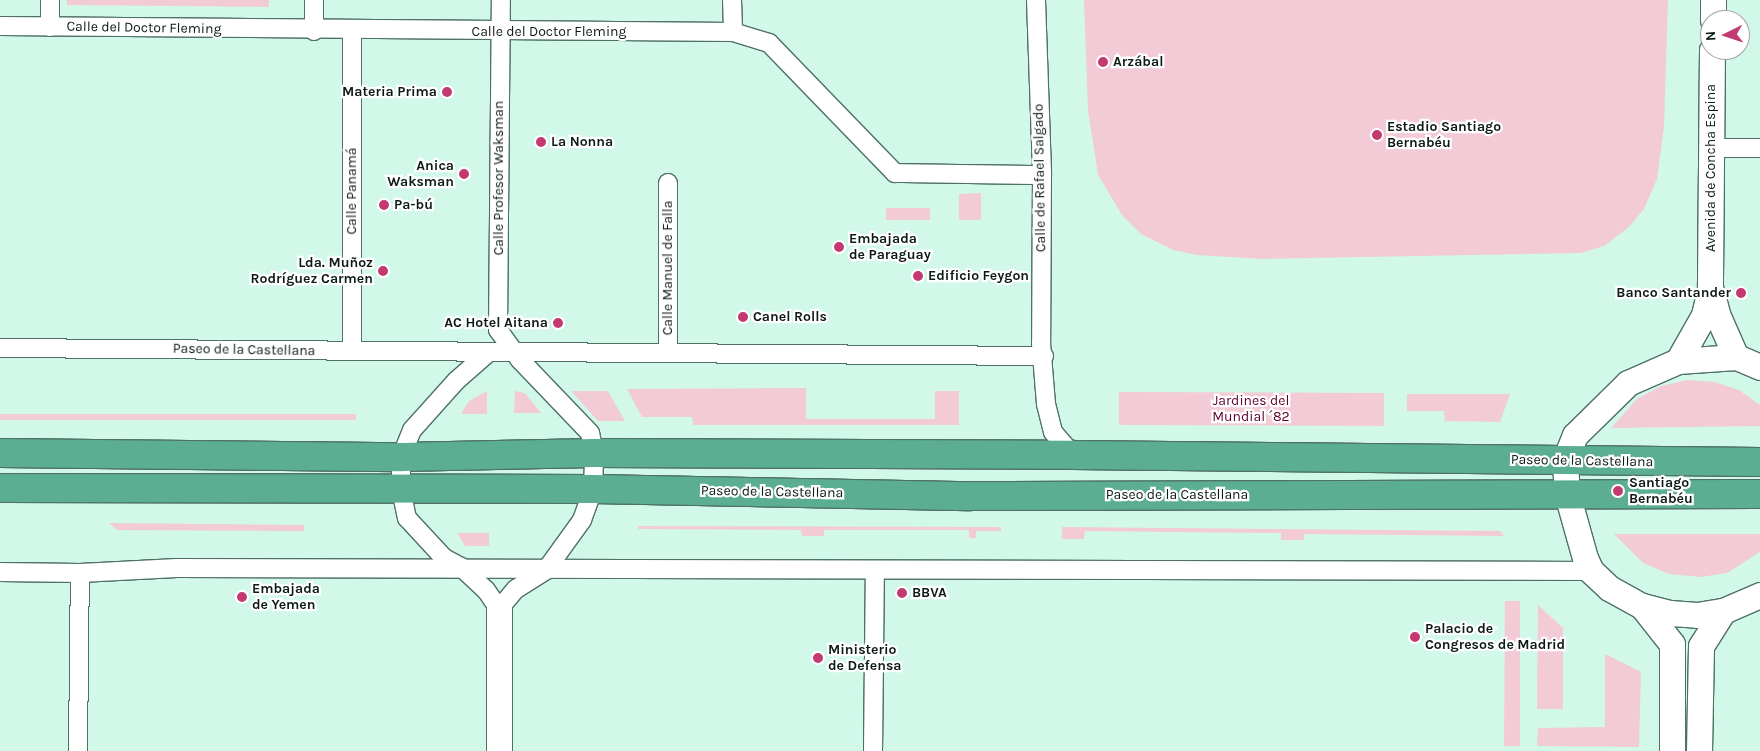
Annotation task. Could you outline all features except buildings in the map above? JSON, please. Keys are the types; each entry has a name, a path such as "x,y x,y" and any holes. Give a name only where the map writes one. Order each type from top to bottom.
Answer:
{"highway":[{"name":"Paseo de la Castellana","path":"0,453 401,457 594,453 1073,455 1760,462"},
{"name":"Paseo de la Castellana","path":"0,488 593,489 970,496 1760,494"}],"main road":[{"name":"Avenida de Concha Espina","path":"1678,361 1704,315 1710,287 1712,60"},
{"name":"Avenida de Concha Espina","path":"1710,287 1717,314 1736,357"},
{"path":"1760,367 1736,357 1678,361 1628,383 1575,435 1565,460 1567,494 1590,571 1609,588 1642,606 1670,613 1722,611 1760,596"},
{"path":"1642,606 1672,644 1672,751"},
{"path":"499,609 499,751"},
{"path":"1700,751 1701,646 1722,611"}],"street":[{"path":"50,0 50,26"},
{"path":"314,0 314,30"},
{"name":"Calle Profesor Waksman","path":"501,0 498,330 512,351"},
{"path":"732,0 733,32"},
{"name":"Calle de Rafael Salgado","path":"1036,0 1042,175 1041,343 1044,356"},
{"name":"Calle del Doctor Fleming","path":"0,26 500,32 733,32 769,43 895,173 1042,175"},
{"name":"Calle Panamá","path":"352,30 352,351"},
{"path":"1712,148 1760,148"},
{"name":"Calle Manuel de Falla","path":"668,183 668,352"},
{"name":"Paseo de la Castellana","path":"0,348 1044,356"},
{"path":"489,352 456,380 412,430 401,457 401,490 407,518 444,558 461,567 486,590 499,609 516,589 546,570 582,520 593,489 594,453 590,432 512,351"},
{"path":"1044,356 1046,404 1053,432 1073,455"},
{"path":"0,572 80,573 177,568 461,567 546,570 1590,571"},
{"path":"873,751 875,570"},
{"path":"78,751 80,573"}],"green space":[{"path":"67,0 269,0 269,7 67,5"},
{"name":"Estadio Santiago Bernabéu","path":"1084,0 1668,0 1664,126 1657,179 1644,209 1629,227 1604,246 1581,253 1262,259 1197,255 1173,250 1141,234 1122,215 1098,175 1088,110"},
{"path":"981,193 981,220 959,220 959,194"},
{"path":"886,208 930,208 930,220 886,220"},
{"path":"1687,380 1715,382 1739,390 1760,405 1760,426 1611,428 1637,399 1661,386"},
{"path":"806,388 806,419 935,419 935,391 959,391 959,425 693,425 692,417 642,417 627,389"},
{"path":"487,391 487,414 461,414 469,401"},
{"path":"515,391 525,393 541,413 514,413"},
{"path":"571,391 608,391 625,421 598,421"},
{"name":"Jardines del Mundial ´82","path":"1119,392 1384,393 1384,426 1119,425"},
{"path":"1407,394 1510,394 1500,422 1445,421 1444,411 1407,411"},
{"path":"0,414 356,414 356,420 0,420"},
{"path":"109,523 304,525 304,531 117,530"},
{"path":"638,526 1001,527 1001,531 976,531 976,538 969,538 969,530 824,530 824,536 802,536 801,530 638,529"},
{"path":"1062,527 1500,531 1504,536 1304,534 1304,540 1281,540 1281,533 1085,531 1084,539 1062,539"},
{"path":"457,533 489,533 489,546 465,546"},
{"path":"1614,534 1760,534 1760,552 1727,573 1701,577 1669,574 1643,563"},
{"path":"1505,601 1520,601 1520,746 1504,746"},
{"path":"1538,605 1563,628 1563,709 1537,709"},
{"path":"1605,654 1641,672 1639,747 1537,746 1538,728 1605,727"}],"place":[{"name":"Arzábal","path":"1103,62"},
{"name":"Materia Prima","path":"447,92"},
{"name":"Estadio Santiago Bernabéu","path":"1377,135"},
{"name":"La Nonna","path":"541,142"},
{"name":"Anica Waksman","path":"464,174"},
{"name":"Pa-bú","path":"384,205"},
{"name":"Embajada de Paraguay","path":"839,247"},
{"name":"Lda. Muñoz Rodríguez Carmen","path":"383,271"},
{"name":"Edificio Feygon","path":"918,276"},
{"name":"Banco Santander","path":"1741,293"},
{"name":"Canel Rolls","path":"743,317"},
{"name":"AC Hotel Aitana","path":"558,323"},
{"name":"Santiago Bernabéu","path":"1618,491"},
{"name":"BBVA","path":"902,593"},
{"name":"Embajada de Yemen","path":"242,597"},
{"name":"Palacio de Congresos de Madrid","path":"1415,637"},
{"name":"Ministerio de Defensa","path":"818,658"}]}
